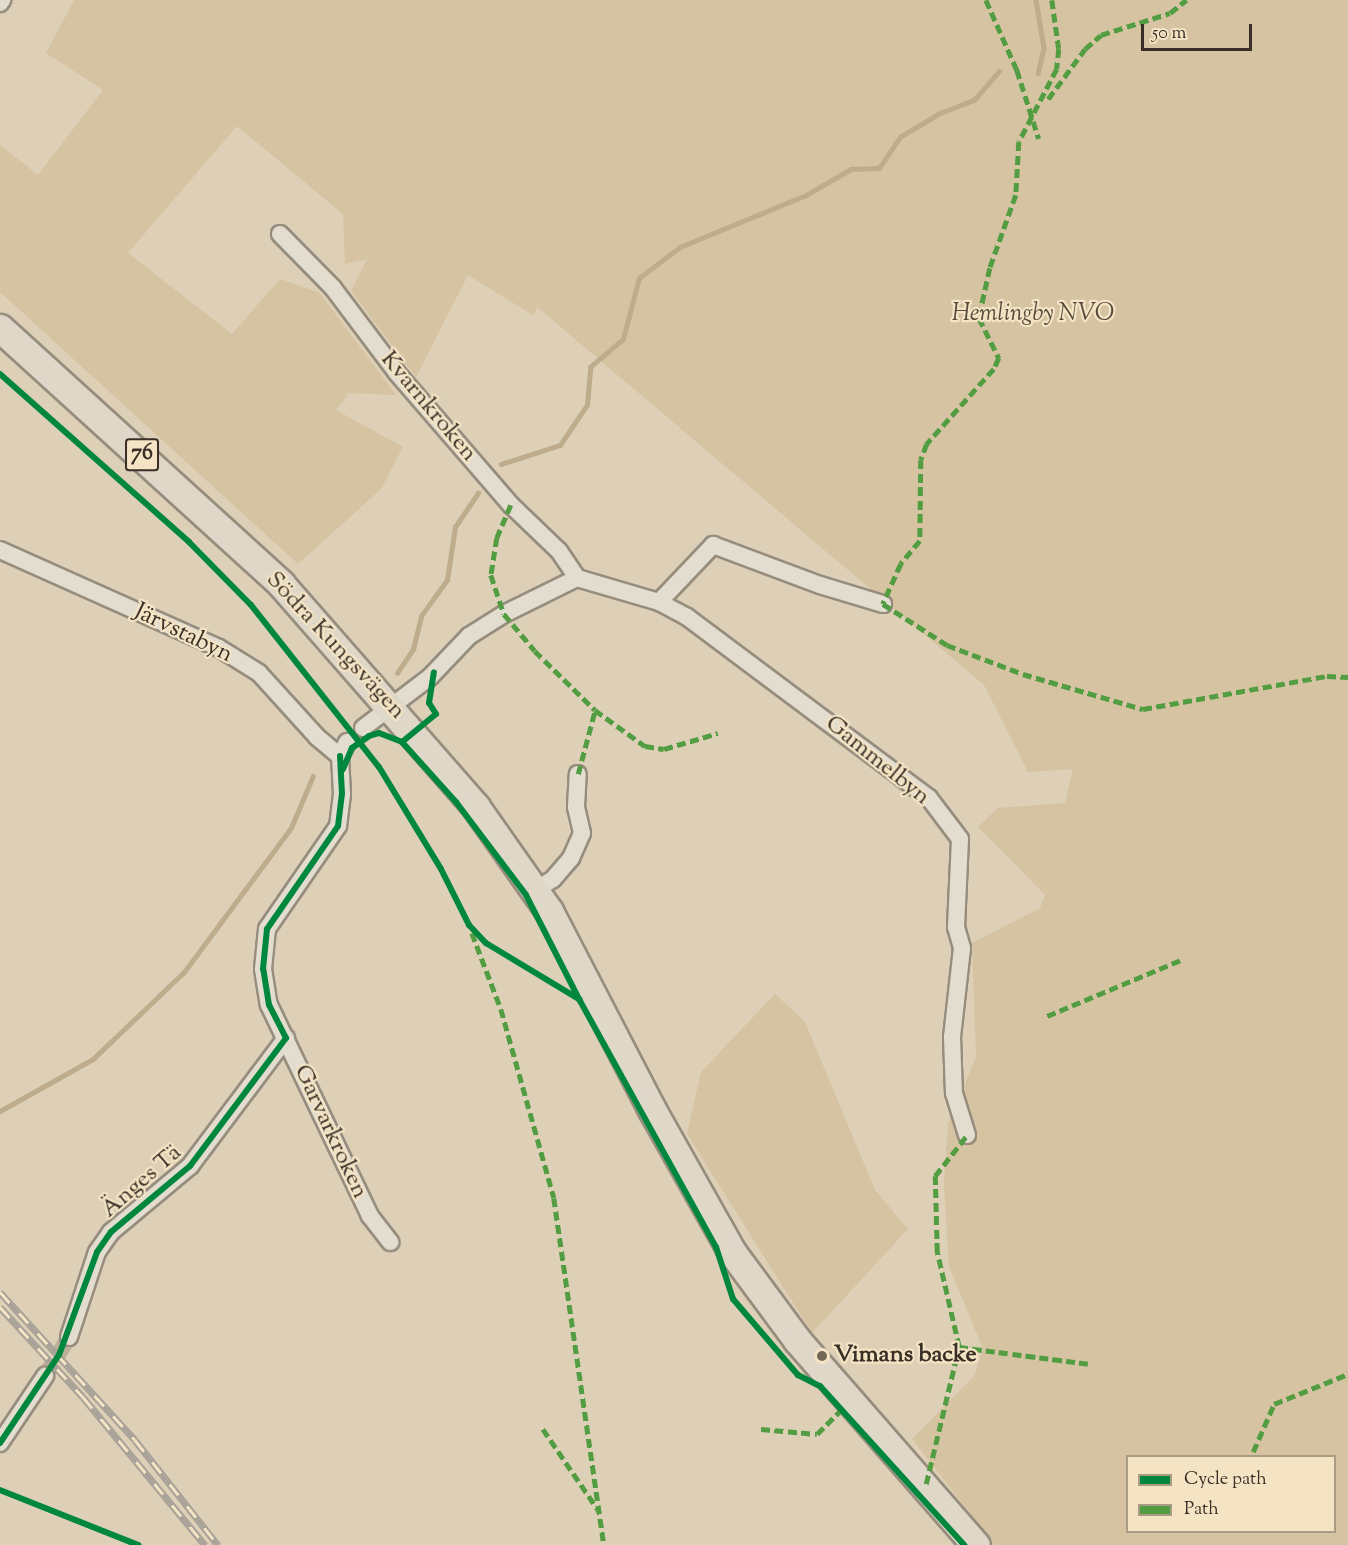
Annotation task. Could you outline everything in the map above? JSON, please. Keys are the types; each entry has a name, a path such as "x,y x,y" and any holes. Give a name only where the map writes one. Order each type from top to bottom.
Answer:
{"main road":[{"name":"Södra Kungsvägen","path":"0,328 281,584 392,707 476,807 536,890 732,1252 797,1340 976,1545"}],"street":[{"name":"Kvarnkroken","path":"280,234 333,288 397,373 512,505 559,551 577,578"},
{"path":"659,603 713,545 820,585 883,604"},
{"name":"Järvstabyn","path":"0,550 219,648 259,673 317,737 343,749"},
{"name":"Gammelbyn","path":"577,578 659,603 706,631 929,798 960,839 956,927 962,948 953,1070 954,1093 967,1135"},
{"path":"363,728 430,677 470,636 504,614 577,578"},
{"name":"Garvarkroken","path":"343,749 342,794 338,826 267,929 263,969 269,1005 370,1216 390,1242"},
{"path":"536,890 553,879 571,858 582,833 576,807 578,774"},
{"name":"Änges Tä","path":"69,1337 97,1252 111,1232 190,1166 286,1038"},
{"path":"0,1443 45,1377"}],"green space":[{"name":"Hemlingby NVO","path":"74,0 1348,0 1348,1545 995,1545 912,1439 975,1375 983,1349 949,1266 944,1184 948,1124 976,1057 972,943 1040,908 1045,895 978,827 998,808 1065,803 1073,769 1028,772 984,685 537,307 534,316 468,275 416,377 351,291 367,259 345,264 343,214 237,126 128,253 232,334 280,279 320,293 396,395 349,393 336,410 403,447 381,489 298,564 0,292 0,145 38,175 103,90 46,53"},
{"path":"775,994 805,1022 875,1190 908,1229 812,1333 687,1134 701,1072"}],"waterway":[{"path":"1036,0 1044,48 1038,73"},
{"path":"501,464 560,445 587,405 590,367 623,339 639,278 680,247 806,195 851,169 879,168 900,137 940,113 974,100 999,71"},
{"path":"397,673 413,649 421,616 447,580 455,527 478,493"},
{"path":"0,1111 93,1059 184,972 291,828 313,776"}],"tunnel":[{"path":"45,1376 69,1337"}],"railway":[{"path":"0,1292 135,1440 218,1545"},
{"path":"0,1307 83,1397 205,1545"}],"marked path":[{"path":"986,0 1017,70 1039,139"},
{"path":"1052,0 1059,49 1057,69 1019,142 1016,195 990,268 979,318 999,358 994,369 927,444 921,460 920,541 901,564 883,604 947,645 1023,674 1143,709 1327,676 1348,677"},
{"path":"1048,99 1085,49 1101,35 1170,13 1186,0"},
{"path":"511,505 497,538 491,575 504,614 535,651 595,710 645,746 664,749 718,733"},
{"path":"578,774 595,710"},
{"path":"472,933 501,1009 554,1198 604,1545"},
{"path":"1047,1016 1181,960"},
{"path":"926,1484 959,1347 937,1252 935,1176 967,1135"},
{"path":"959,1347 1090,1364"},
{"path":"1253,1452 1274,1404 1348,1374"},
{"path":"761,1429 817,1434 841,1410"},
{"path":"543,1429 599,1511"}],"cycle path":[{"path":"0,374 189,542 251,605 379,767 441,869 469,925 486,943 579,999 716,1247 733,1299 798,1375 820,1386 964,1545"},
{"path":"402,742 436,714 429,703 434,672"},
{"path":"343,769 352,748 369,736 379,733 402,742 456,802 526,895 579,999"},
{"path":"0,1443 59,1355 97,1252 111,1232 190,1166 286,1038 269,1005 263,969 267,929 338,826 342,794 340,756"},
{"path":"0,1490 138,1545"}],"place":[{"name":"Vimans backe","path":"822,1356"}]}
